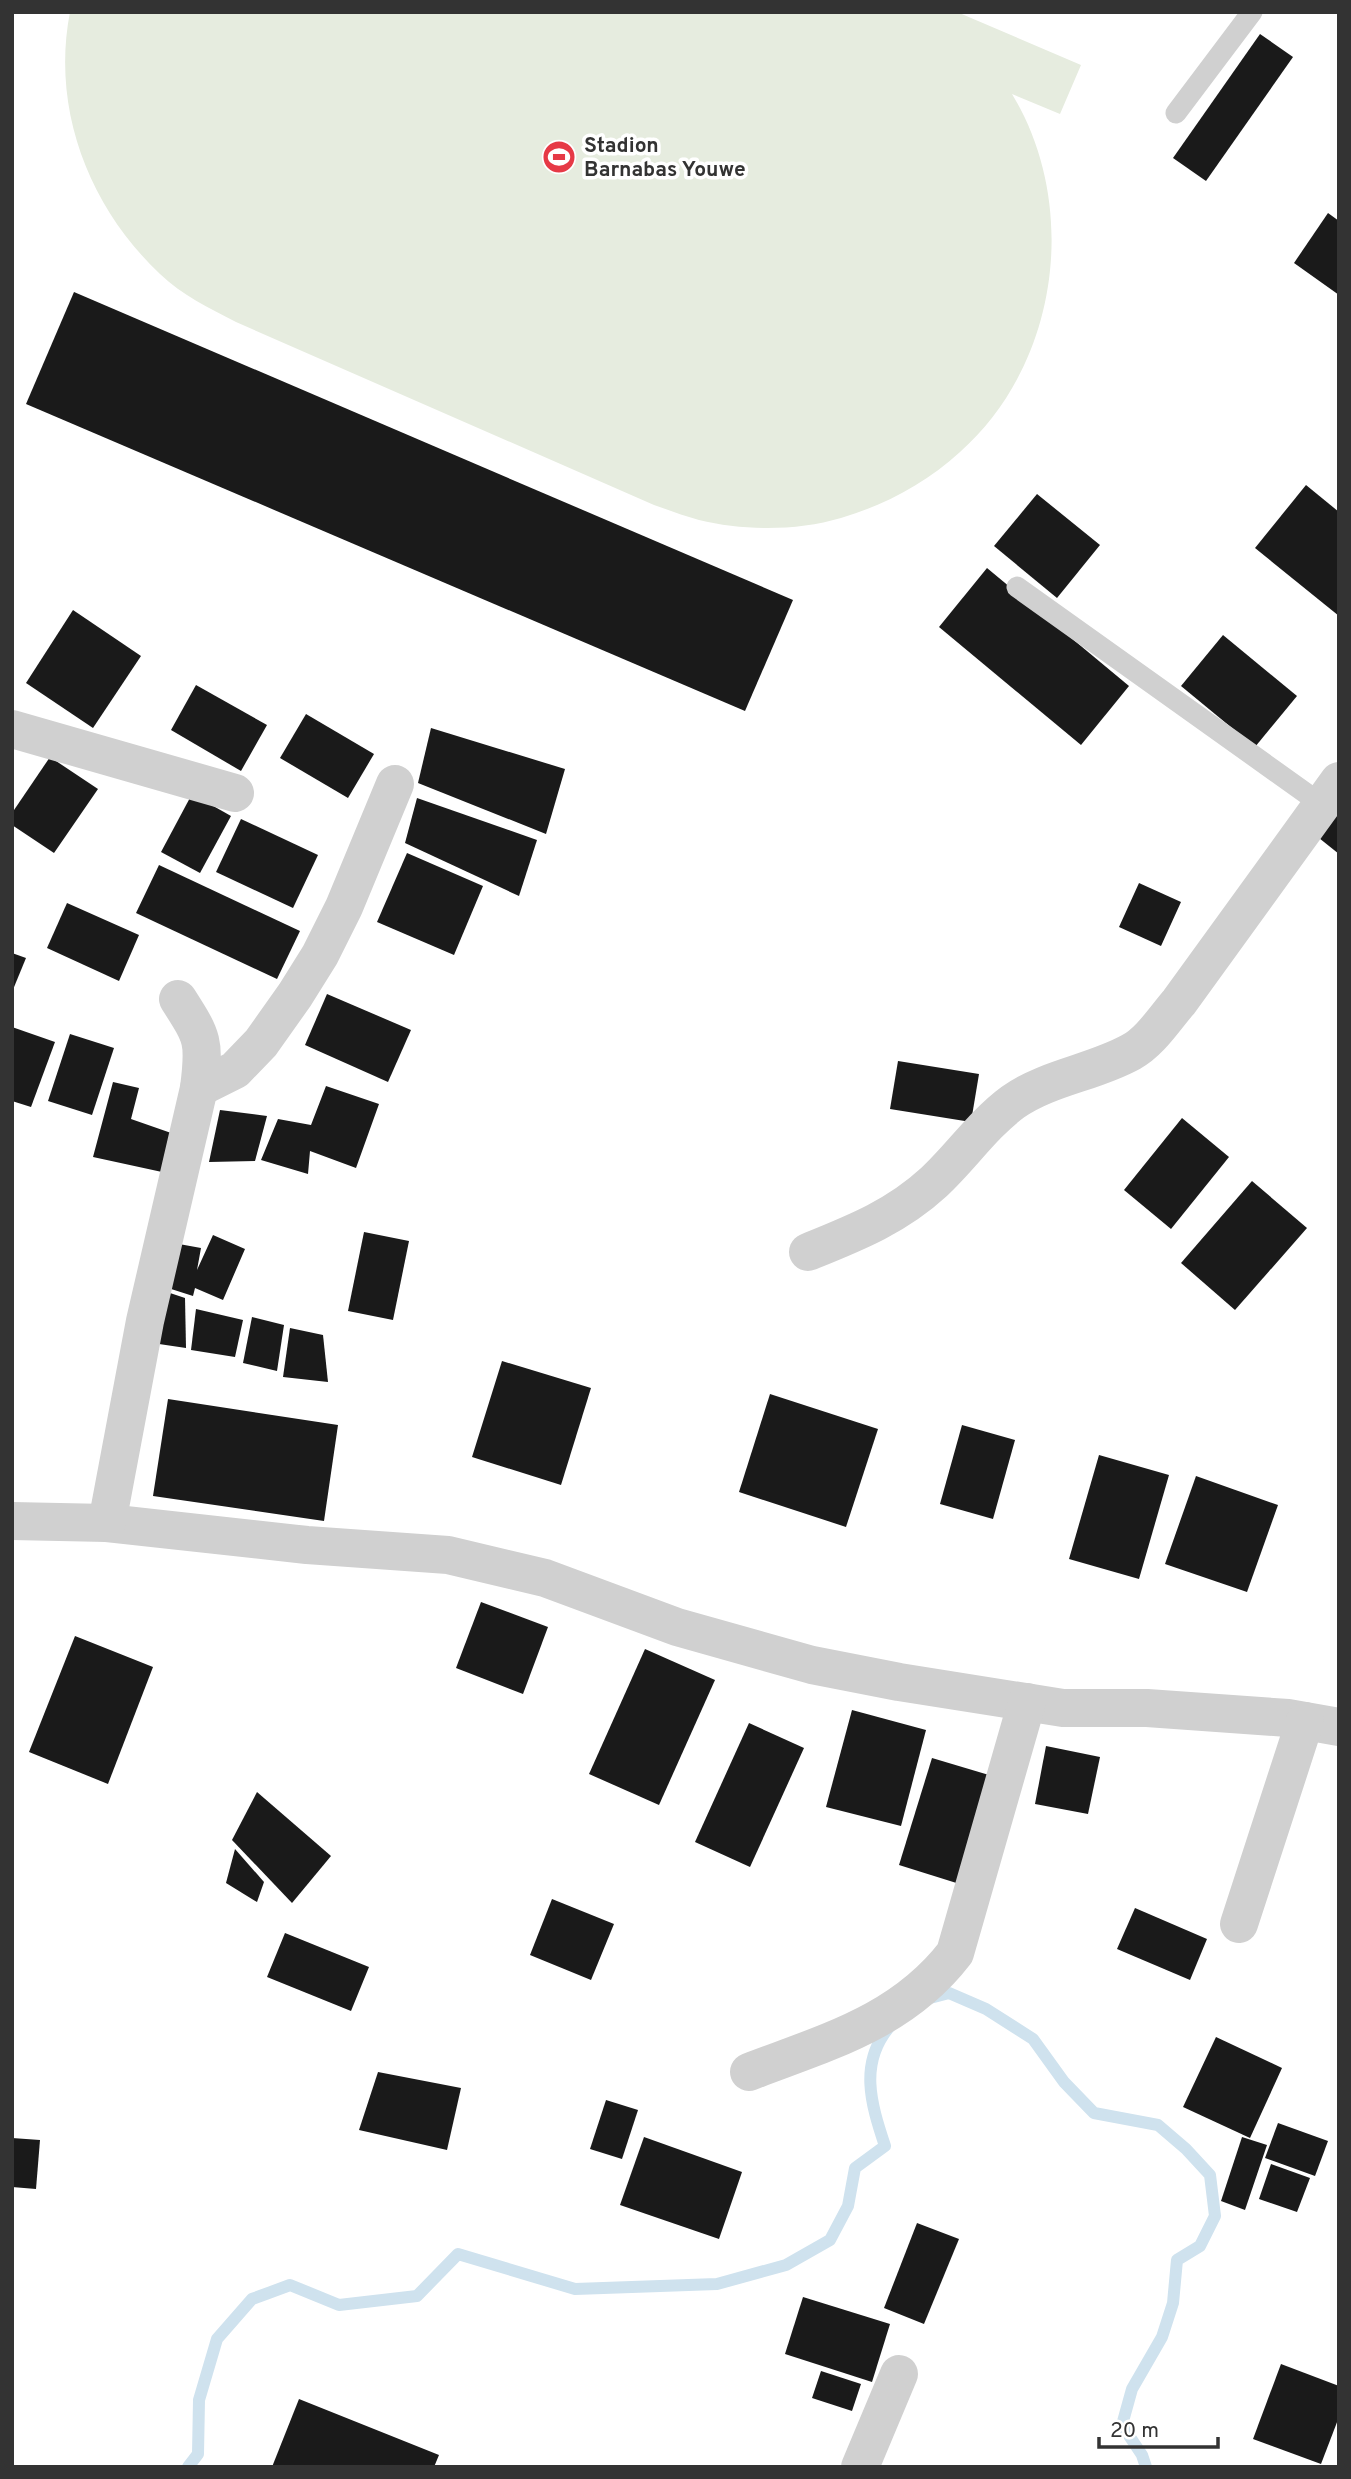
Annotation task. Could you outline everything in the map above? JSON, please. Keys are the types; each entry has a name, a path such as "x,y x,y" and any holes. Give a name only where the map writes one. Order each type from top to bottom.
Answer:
{"street":[{"path":"12,729 235,793"},
{"path":"199,1087 235,1070 261,1043 295,995 320,955 344,906 395,784"},
{"path":"808,1252 871,1227 899,1210 934,1182 1012,1103 1047,1083 1100,1066 1134,1051 1179,1002 1330,792"},
{"path":"107,1523 145,1321 199,1087 204,1050 196,1028 178,999"},
{"path":"12,1521 107,1523 307,1545 448,1555 545,1578 677,1627 812,1665 899,1682 1063,1708 1147,1708 1288,1717 1322,1724 1239,1924"},
{"path":"749,2072 860,2030 916,1993 940,1972 955,1953 1027,1702"},
{"path":"860,2467 899,2374"}],"lane":[{"path":"1176,113 1252,12"},
{"path":"1017,587 1330,792"}],"shaded area":[{"path":"70,12 957,12 1081,65 1060,114 1012,94 1033,138 1046,185 1052,233 1049,282 1038,330 1019,375 993,416 960,452 933,474 904,492 857,513 807,525 752,528 716,524 688,517 654,505 236,322 196,301 168,282 135,247 113,218 95,187 81,154 71,120 66,84"}],"building":[{"path":"1260,34 1293,57 1206,181 1173,158"},
{"path":"1328,213 1339,221 1339,295 1294,263"},
{"path":"74,292 793,600 745,711 26,404"},
{"path":"1306,485 1339,512 1339,616 1255,548"},
{"path":"1037,494 1100,545 1057,598 994,546"},
{"path":"987,568 1129,686 1081,745 939,627"},
{"path":"73,610 141,656 93,728 26,683"},
{"path":"1223,635 1297,696 1255,747 1181,686"},
{"path":"196,685 267,725 241,771 171,730"},
{"path":"306,714 374,754 348,798 280,758"},
{"path":"431,728 565,769 546,834 418,783"},
{"path":"50,757 98,789 54,853 12,825 12,813"},
{"path":"192,794 231,816 200,873 161,852"},
{"path":"1339,794 1339,854 1309,830"},
{"path":"417,798 537,840 519,896 405,843"},
{"path":"241,819 318,855 293,908 216,872"},
{"path":"407,853 483,886 454,955 377,922"},
{"path":"159,865 300,931 277,979 136,913"},
{"path":"1139,883 1181,902 1161,946 1119,927"},
{"path":"67,903 139,935 119,981 47,948"},
{"path":"12,953 26,958 12,992"},
{"path":"327,994 411,1030 388,1082 305,1045"},
{"path":"12,1027 55,1042 31,1107 12,1101"},
{"path":"70,1034 114,1048 92,1115 48,1101"},
{"path":"898,1061 979,1074 971,1122 890,1109"},
{"path":"113,1082 139,1088 131,1119 174,1134 162,1172 93,1157"},
{"path":"326,1086 379,1104 356,1168 310,1151 308,1174 261,1160 278,1119 311,1125"},
{"path":"220,1110 267,1116 255,1161 209,1162"},
{"path":"1182,1118 1229,1157 1171,1229 1124,1190"},
{"path":"1252,1181 1307,1228 1235,1310 1181,1263"},
{"path":"364,1232 409,1241 393,1320 348,1311"},
{"path":"213,1235 245,1249 223,1300 195,1288 193,1296 168,1288 179,1244 201,1248 197,1270"},
{"path":"167,1292 185,1298 186,1348 159,1344"},
{"path":"196,1309 243,1320 235,1357 191,1350"},
{"path":"252,1317 284,1325 277,1371 243,1363"},
{"path":"290,1328 323,1335 328,1382 283,1377"},
{"path":"502,1361 591,1388 561,1485 472,1457"},
{"path":"770,1394 878,1429 846,1527 739,1492"},
{"path":"168,1399 338,1425 324,1521 153,1496"},
{"path":"962,1425 1015,1440 993,1519 940,1504"},
{"path":"1099,1455 1169,1475 1139,1579 1069,1559"},
{"path":"1196,1476 1278,1505 1247,1592 1165,1564"},
{"path":"481,1602 548,1627 523,1694 456,1668"},
{"path":"75,1636 153,1667 108,1784 29,1752"},
{"path":"645,1649 715,1680 659,1805 589,1774"},
{"path":"852,1710 926,1730 901,1826 826,1807"},
{"path":"749,1723 804,1748 750,1867 695,1842"},
{"path":"1046,1746 1100,1757 1088,1814 1035,1804"},
{"path":"932,1758 999,1778 966,1886 899,1865"},
{"path":"257,1792 331,1856 292,1903 232,1840"},
{"path":"235,1849 264,1882 257,1902 226,1883"},
{"path":"552,1899 614,1924 591,1980 530,1955"},
{"path":"1135,1908 1207,1939 1190,1980 1117,1949"},
{"path":"285,1933 369,1967 351,2011 267,1977"},
{"path":"1216,2037 1282,2068 1250,2138 1183,2107"},
{"path":"378,2072 461,2088 447,2150 359,2130"},
{"path":"606,2100 638,2110 622,2159 590,2149"},
{"path":"1278,2123 1328,2141 1315,2176 1265,2158"},
{"path":"644,2137 742,2172 719,2239 620,2205"},
{"path":"1242,2137 1267,2145 1245,2210 1221,2201"},
{"path":"12,2138 40,2140 36,2189 12,2187"},
{"path":"1271,2164 1310,2178 1297,2212 1259,2199"},
{"path":"917,2223 959,2239 924,2324 884,2308"},
{"path":"803,2297 890,2324 872,2382 785,2354"},
{"path":"1281,2364 1339,2386 1339,2417 1321,2464 1253,2439"},
{"path":"821,2371 861,2384 852,2411 812,2398"},
{"path":"299,2399 439,2455 434,2467 272,2467"}],"waterway":[{"path":"930,1998 949,1993 986,2009 1033,2039 1064,2082 1094,2113 1158,2125 1186,2149 1210,2175 1215,2216 1200,2246 1177,2260 1173,2303 1162,2337 1132,2389 1122,2425 1142,2455 1146,2467"},
{"path":"188,2467 198,2454 199,2400 217,2339 252,2299 290,2285 339,2305 417,2296 458,2254 575,2289 717,2284 786,2265 830,2240 848,2206 855,2168 885,2146 875,2115 870,2084 874,2054 891,2025"}],"place":[{"name":"Stadion Barnabas Youwe","path":"559,157"}]}
